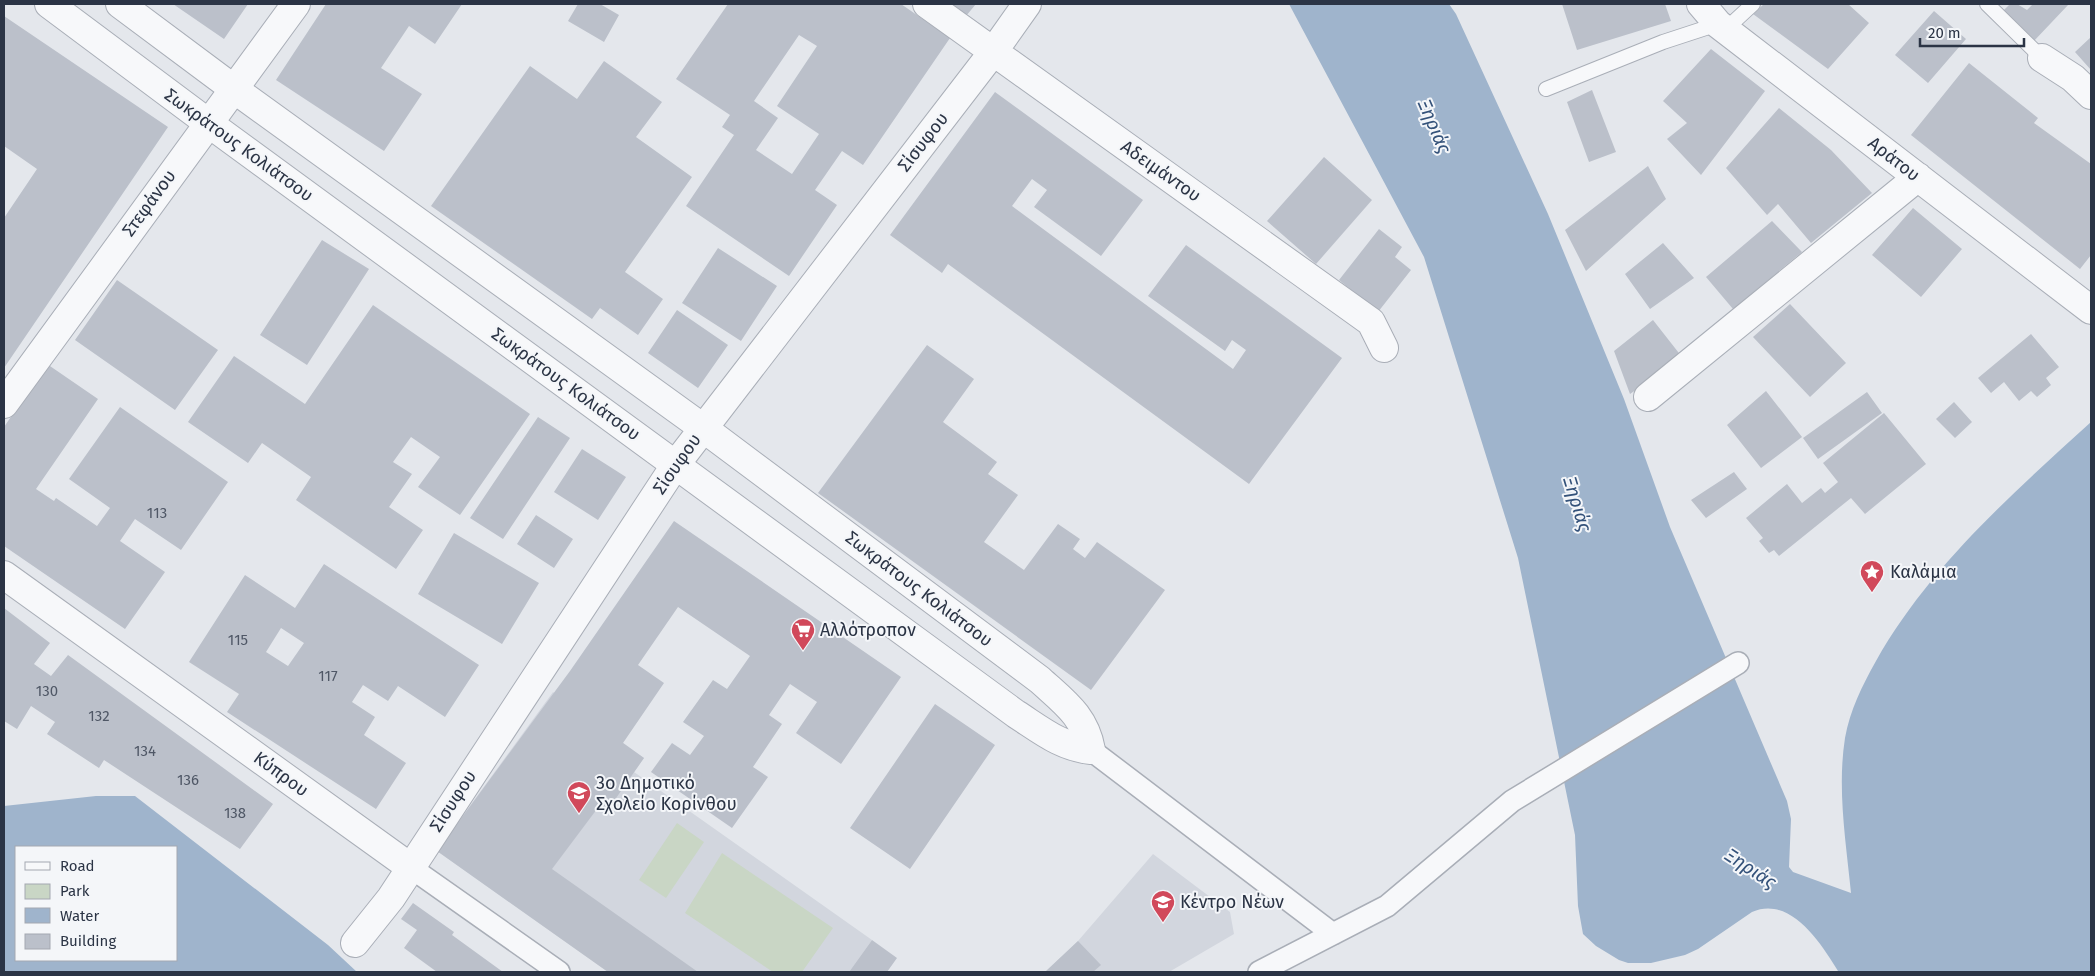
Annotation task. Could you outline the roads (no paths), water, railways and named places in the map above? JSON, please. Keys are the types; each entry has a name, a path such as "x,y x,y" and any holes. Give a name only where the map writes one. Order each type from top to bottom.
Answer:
{"street":[{"name":"Σωκράτους Κολιάτσου","path":"49,4 207,122 1016,714 1072,748 1090,750 1333,934"},
{"name":"Σωκράτους Κολιάτσου","path":"120,4 234,89 703,428 1040,680 1075,713 1088,732 1090,750"},
{"name":"Στεφάνου","path":"4,404 207,122 234,89 296,4"},
{"name":"Αδειμάντου","path":"927,4 1371,322 1384,348"},
{"name":"Σίσυφου","path":"355,943 392,898 410,867 676,464 993,52 1027,4"},
{"name":"Αράτου","path":"1715,19 2091,310"},
{"path":"2042,58 2073,78 2091,94"},
{"path":"1648,397 1918,177"},
{"name":"Κύπρου","path":"4,575 558,972"},
{"path":"1259,972 1387,906 1512,801 1738,663"}],"lane":[{"path":"1546,89 1753,4"},
{"path":"1987,4 2042,58"}],"water":[{"name":"Ξηριάς","path":"1289,4 1449,4 1456,14 1548,214 1624,399 1670,527 1787,801 1791,819 1789,867 1793,872 1851,893 1843,816 1843,757 1850,718 1866,680 1897,627 1946,563 2002,504 2091,422 2091,972 1837,972 1823,948 1803,925 1779,910 1766,909 1752,912 1698,949 1685,955 1651,963 1628,963 1619,960 1596,946 1583,934 1578,906 1575,835 1518,558 1424,257"},
{"path":"96,796 135,796 328,945 357,972 4,972 4,806"}],"place":[{"name":"Καλάμια","path":"1872,593"},
{"name":"Αλλότροπον","path":"803,651"},
{"name":"3ο Δημοτικό Σχολείο Κορίνθου","path":"579,814"},
{"name":"Κέντρο Νέων","path":"1163,923"}]}
